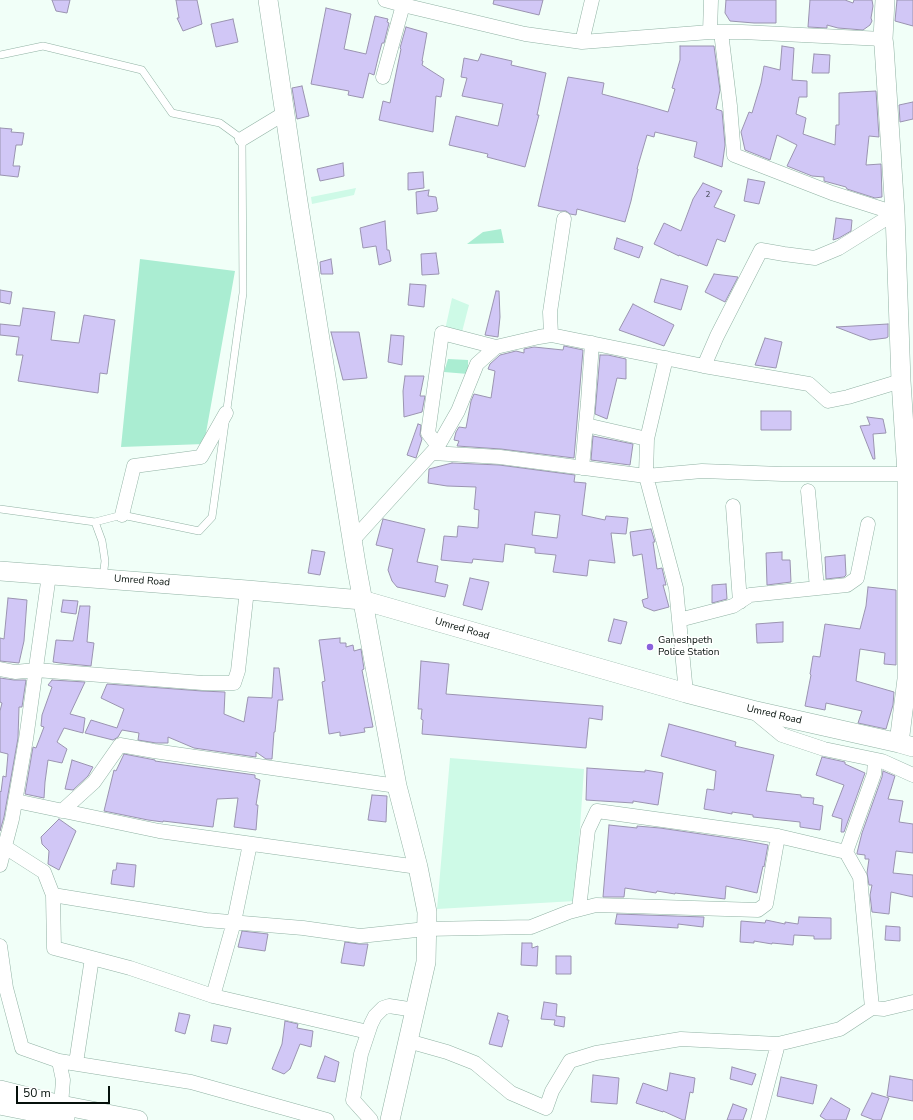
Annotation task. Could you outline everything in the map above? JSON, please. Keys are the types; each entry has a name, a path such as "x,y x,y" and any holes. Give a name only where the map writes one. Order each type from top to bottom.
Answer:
{"street":[{"path":"268,0 298,202 362,600 396,786 418,867 426,912 426,962 390,1120"},
{"path":"384,0 525,34 582,42 715,32 742,32 883,40"},
{"path":"582,42 592,0"},
{"path":"711,0 715,32 730,106 734,155 832,193 895,214"},
{"path":"885,0 883,40 895,214 906,474 906,745"},
{"path":"383,77 403,5"},
{"path":"242,139 280,116"},
{"path":"704,366 717,336 761,250 815,258 839,248 895,214"},
{"path":"551,335 550,312 564,219"},
{"path":"435,450 428,433 442,333 496,347"},
{"path":"352,541 435,450 458,411 477,364 496,347 539,336 551,335 704,366 809,384 828,401 848,397 901,381"},
{"path":"582,468 592,343"},
{"path":"666,358 646,439 646,476 676,588 686,693"},
{"path":"122,515 134,466 201,458 226,413"},
{"path":"586,425 646,439"},
{"path":"435,450 646,476 702,471 782,474 906,474"},
{"path":"808,491 816,588"},
{"path":"733,506 740,602"},
{"path":"679,620 733,606 750,595 847,585 857,578 868,524"},
{"name":"Umred Road","path":"0,572 103,578 362,600 686,693 752,710 906,745"},
{"path":"49,575 16,801 2,856 44,872 53,895 54,948 130,968 213,996 368,1032"},
{"path":"0,669 16,672 36,670 203,683 234,683 238,671 247,590"},
{"path":"752,710 782,735 824,749 882,761 913,775"},
{"path":"62,811 94,782 120,745 396,786"},
{"path":"846,852 874,774 875,760"},
{"path":"16,801 159,831 418,867"},
{"path":"579,909 588,830 597,811 778,836 846,852 860,877 872,1008"},
{"path":"53,895 206,920 303,928 360,936 426,929 531,927 569,912 596,905 758,910 766,904 778,836"},
{"path":"213,996 234,922 250,844"},
{"path":"0,946 2,973 22,1048 60,1061 191,1082 327,1120"},
{"path":"76,1063 92,958"},
{"path":"408,1041 447,1052 475,1063 511,1093 546,1108 552,1091 570,1061 596,1053 681,1039 778,1044 840,1029 872,1008 884,1009 913,1002"},
{"path":"371,1120 353,1100 361,1054 368,1032 375,1016 383,1008 390,1006 415,1010"},
{"path":"758,1120 778,1044"},
{"path":"60,1061 66,1116"},
{"path":"0,1090 24,1096 66,1116"},
{"path":"0,1105 17,1115 138,1120"}],"lane":[{"path":"0,55 43,46 142,70 172,113 220,122 242,139 243,293 212,517 199,531 122,515 95,522 0,509"},
{"path":"95,522 102,541 105,560 103,578"}],"shaded area":[{"path":"356,188 354,195 312,204 311,197"},
{"path":"501,229 504,243 467,244 483,232"},
{"path":"140,259 235,271 204,444 121,447"},
{"path":"452,298 469,305 462,332 445,330"},
{"path":"448,359 468,360 468,374 444,372"},
{"path":"450,758 584,769 575,901 437,909"}],"building":[{"path":"52,0 70,0 67,13 56,11"},
{"path":"176,0 197,0 202,24 183,31 177,18 179,18"},
{"path":"494,0 543,0 539,15 493,4"},
{"path":"726,0 776,0 776,23 730,21 725,13"},
{"path":"810,0 845,0 853,3 854,0 872,0 872,21 870,25 863,30 838,28 827,25 827,28 808,27"},
{"path":"897,0 913,0 913,26 895,21"},
{"path":"326,8 351,14 344,49 366,54 375,16 388,19 387,22 389,23 384,43 382,43 374,75 369,73 363,98 348,95 349,91 311,84"},
{"path":"233,19 238,42 216,47 211,24"},
{"path":"406,27 427,33 422,65 444,79 441,97 436,96 433,132 379,120 383,101 390,103 400,48"},
{"path":"680,46 714,46 720,90 716,109 722,111 725,145 722,167 694,157 697,142 655,132 654,137 647,135 637,169 631,201 625,222 577,209 576,215 570,214 566,211 538,206 568,77 604,83 602,94 668,112 675,89 672,88 680,60"},
{"path":"782,46 794,48 792,80 807,81 807,97 799,97 796,114 806,118 803,134 835,145 836,125 839,125 839,93 876,91 879,137 869,136 866,165 881,164 882,197 875,198 847,189 846,187 824,181 824,177 812,176 787,166 797,145 777,135 770,160 745,150 741,132 749,112 752,113 761,83 764,66 780,70"},
{"path":"481,54 512,61 511,65 546,73 537,115 539,115 525,167 487,157 488,154 449,145 456,116 498,126 503,104 462,96 467,78 461,77 464,58 478,61"},
{"path":"814,54 830,55 829,73 812,73"},
{"path":"302,86 309,116 297,119 292,88"},
{"path":"913,102 913,119 900,122 899,105"},
{"path":"0,128 12,129 11,132 24,133 22,145 16,145 13,166 20,166 18,177 0,175"},
{"path":"343,163 344,176 320,181 317,169"},
{"path":"423,172 424,188 408,190 408,173"},
{"path":"748,179 765,182 759,204 744,201"},
{"path":"703,183 722,191 714,207 735,215 725,242 717,239 707,266 679,256 654,244 664,223 681,231 693,199"},
{"path":"429,190 428,196 436,197 437,211 417,214 416,192"},
{"path":"836,218 852,220 851,231 833,240"},
{"path":"385,221 387,250 389,250 391,261 379,265 376,246 363,248 360,228"},
{"path":"617,238 643,247 639,258 614,249"},
{"path":"436,253 439,274 422,275 421,254"},
{"path":"331,259 333,274 321,274 320,262"},
{"path":"714,274 738,277 725,302 705,292"},
{"path":"661,279 688,286 681,310 654,302"},
{"path":"410,284 426,285 424,307 408,305"},
{"path":"0,290 12,292 10,304 0,302"},
{"path":"496,291 499,291 500,317 498,337 485,335"},
{"path":"633,304 674,325 664,346 619,330"},
{"path":"23,308 55,312 51,340 79,343 84,315 115,320 107,374 100,373 98,393 18,381 23,355 16,355 19,337 0,335 0,324 20,326"},
{"path":"888,324 888,337 870,340 836,327"},
{"path":"331,332 359,332 367,378 343,380"},
{"path":"391,335 404,336 402,365 388,362"},
{"path":"765,338 782,342 776,368 755,365"},
{"path":"564,346 583,350 574,458 501,449 457,446 459,441 454,440 456,432 459,427 466,428 471,401 474,394 491,398 495,371 488,369 490,364 500,355 516,351 524,353 524,349 534,347 563,350"},
{"path":"600,355 608,355 626,359 626,379 617,378 607,419 595,414"},
{"path":"405,376 424,376 420,396 425,396 422,412 404,417 403,391"},
{"path":"761,411 791,411 791,430 761,430"},
{"path":"867,417 883,419 886,433 873,434 875,459 873,459 860,426 870,425"},
{"path":"418,424 421,425 420,435 422,439 416,458 407,455"},
{"path":"593,436 633,444 630,465 591,460"},
{"path":"452,463 499,465 575,475 574,482 586,483 582,515 605,520 606,516 628,518 626,534 611,533 615,563 589,560 587,576 553,572 556,555 535,553 535,548 505,544 503,562 473,559 472,563 441,560 444,536 457,537 458,526 478,528 479,510 474,509 476,487 447,486 428,483 429,469","holes":["535,512 560,515 557,538 532,535"]},
{"path":"383,519 425,529 417,562 438,566 435,582 448,585 445,597 397,587 392,581 388,570 393,549 376,545"},
{"path":"651,529 655,542 653,542 657,569 662,568 666,585 663,585 669,607 654,611 644,607 642,600 648,598 642,554 633,556 630,532"},
{"path":"312,550 325,552 320,575 308,573"},
{"path":"782,552 782,560 790,560 791,582 767,585 766,553"},
{"path":"845,555 846,575 844,577 826,579 825,557"},
{"path":"470,578 489,582 482,610 463,605"},
{"path":"726,584 727,599 712,603 712,585"},
{"path":"868,587 896,590 896,665 884,664 885,653 860,649 856,681 894,692 893,705 886,729 858,723 862,711 826,703 825,710 805,706 813,656 820,657 825,624 860,629 866,606"},
{"path":"8,598 27,600 24,641 19,663 0,661 0,638 4,639"},
{"path":"63,600 78,601 76,614 61,612"},
{"path":"80,606 90,606 87,642 94,643 91,666 53,662 56,640 73,641"},
{"path":"614,619 627,622 621,644 608,641"},
{"path":"783,622 783,642 757,643 756,624"},
{"path":"340,638 340,643 346,643 346,647 353,645 354,651 361,649 364,669 362,670 373,727 364,728 365,732 340,736 340,732 329,734 322,682 325,681 319,640"},
{"path":"421,661 449,664 446,694 603,706 602,720 589,718 586,748 422,734 422,709 418,709"},
{"path":"274,668 279,668 283,700 278,700 272,759 266,759 256,752 256,757 194,748 168,737 168,743 138,740 139,733 122,730 118,737 113,740 85,733 91,720 117,728 124,709 101,698 107,684 225,692 224,714 244,722 248,697 272,698"},
{"path":"0,678 26,680 22,707 19,707 18,738 4,817 0,831 0,791 1,792 3,776 6,777 8,754 0,752 0,711 2,703 0,702"},
{"path":"52,680 85,682 70,714 85,718 83,733 64,728 57,742 67,749 62,763 48,760 44,798 25,794 33,747 36,748 44,727 41,726 42,715 52,687 48,685"},
{"path":"669,724 736,742 735,746 774,755 766,791 814,798 813,804 823,806 820,830 800,827 800,822 753,817 753,815 732,812 732,814 704,809 707,789 714,790 716,771 661,756"},
{"path":"124,754 155,761 255,775 255,778 260,780 256,805 258,805 256,830 234,827 238,798 217,799 213,827 148,820 104,811 114,770 116,771"},
{"path":"822,757 845,762 845,764 865,773 844,832 841,832 842,819 832,816 844,785 816,775"},
{"path":"72,760 93,767 88,776 73,790 65,789"},
{"path":"587,768 645,772 645,770 663,773 658,805 633,801 633,803 586,800"},
{"path":"883,771 895,776 888,799 903,801 899,822 913,824 913,853 896,851 893,873 913,875 913,897 891,892 889,914 872,912 870,895 872,885 869,885 867,873 869,859 865,859 865,855 857,854 862,833"},
{"path":"372,795 387,796 386,822 368,820"},
{"path":"59,819 76,831 59,870 48,864 49,851 42,844 41,837"},
{"path":"609,825 637,828 637,826 660,828 768,845 757,893 726,886 725,899 657,891 656,893 625,888 624,897 603,897"},
{"path":"117,863 136,865 134,887 111,884 113,870 116,870"},
{"path":"617,914 704,917 703,927 678,924 678,928 615,924"},
{"path":"799,917 831,918 831,939 814,939 814,936 794,935 793,945 754,941 754,943 740,942 741,921 765,923 766,920 785,924 785,922 798,924"},
{"path":"886,926 900,927 900,941 885,940"},
{"path":"242,931 268,934 265,951 238,947"},
{"path":"345,942 368,944 364,966 341,963"},
{"path":"522,943 532,943 532,948 538,946 537,966 521,965"},
{"path":"556,956 571,956 571,974 556,974"},
{"path":"544,1002 557,1004 556,1016 565,1017 564,1027 554,1025 555,1020 541,1019"},
{"path":"179,1013 190,1015 185,1034 175,1031"},
{"path":"498,1013 508,1016 507,1020 509,1020 502,1047 489,1044"},
{"path":"285,1021 298,1024 297,1028 313,1031 311,1047 300,1044 290,1069 284,1074 272,1069 282,1044"},
{"path":"214,1025 231,1028 227,1044 211,1041"},
{"path":"325,1056 339,1062 335,1082 317,1078"},
{"path":"732,1067 756,1074 752,1085 730,1079"},
{"path":"670,1073 695,1078 693,1093 690,1092 685,1120 663,1111 636,1103 643,1083 667,1091"},
{"path":"593,1075 619,1078 617,1104 591,1102"},
{"path":"890,1076 913,1080 913,1101 887,1096"},
{"path":"781,1077 817,1085 813,1104 777,1096"},
{"path":"872,1093 889,1098 881,1120 874,1120 861,1115"},
{"path":"831,1098 850,1109 846,1120 826,1120 820,1116"},
{"path":"733,1104 747,1109 743,1120 727,1120"}],"place":[{"name":"Ganeshpeth Police Station","path":"650,647"}]}
